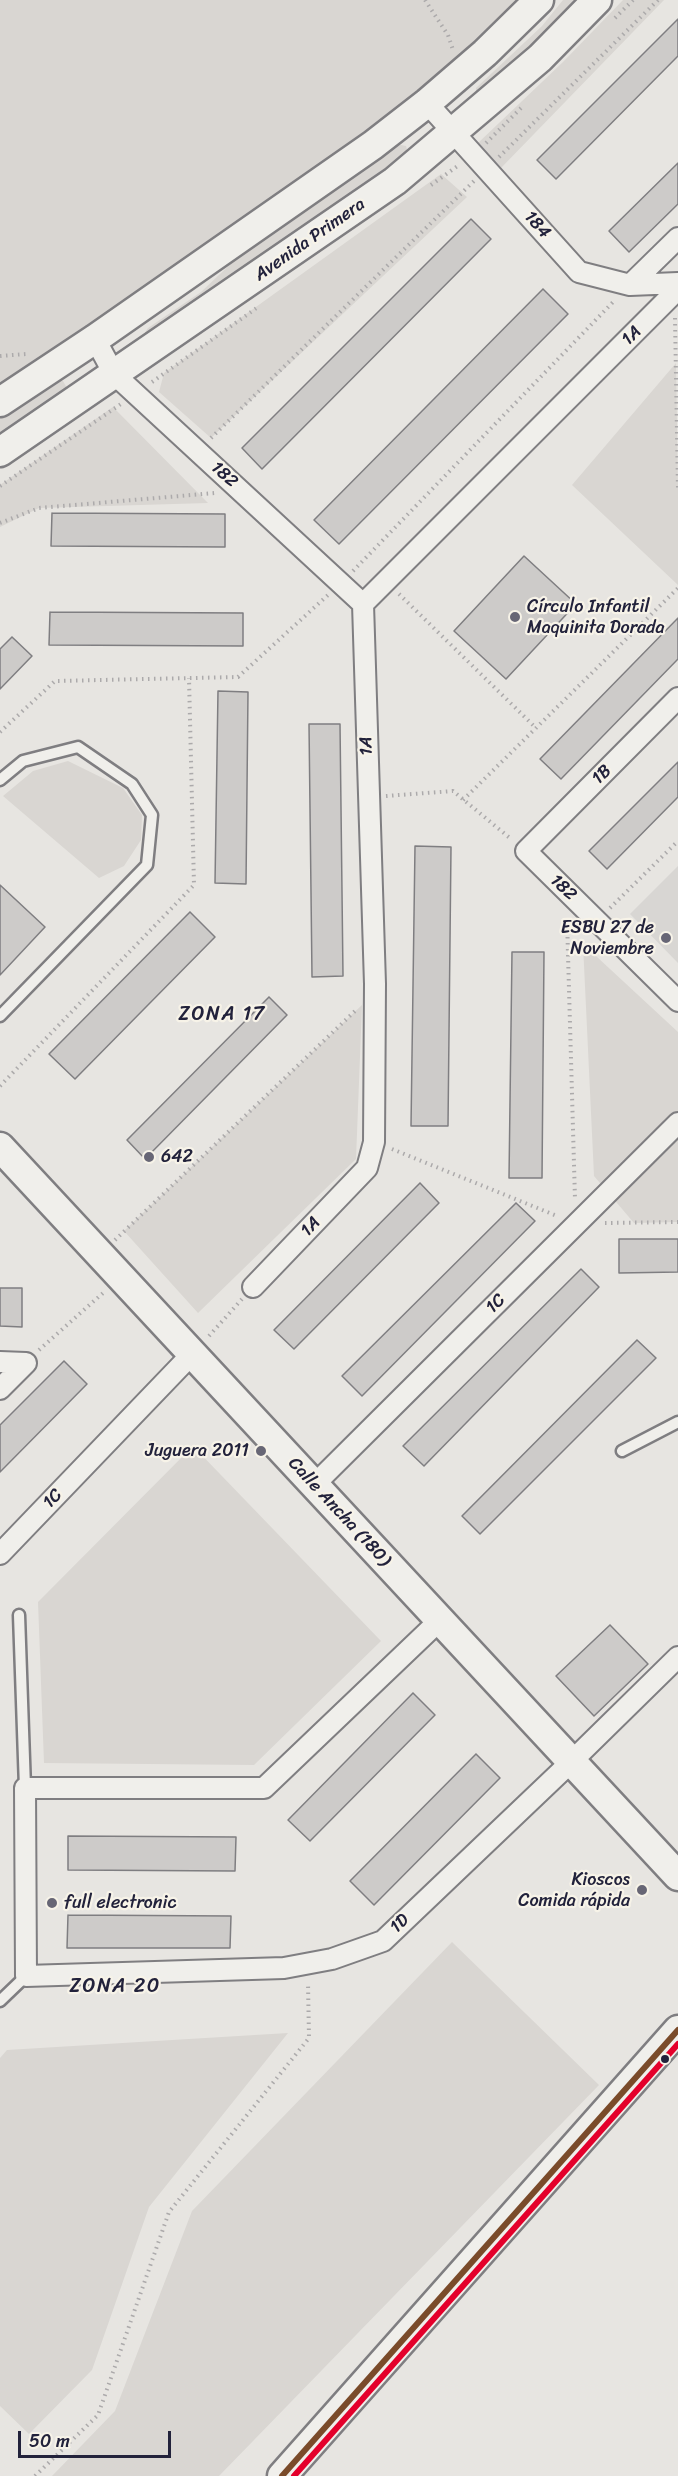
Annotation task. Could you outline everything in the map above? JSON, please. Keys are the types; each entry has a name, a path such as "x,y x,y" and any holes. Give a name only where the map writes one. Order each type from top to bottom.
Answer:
{"street":[{"path":"0,402 95,339 373,145 461,74 539,0"},
{"name":"Avenida Primera","path":"0,452 395,181 540,58 597,0"},
{"name":"184","path":"427,103 579,272 630,285 677,289"},
{"path":"630,285 678,238"},
{"name":"1A","path":"253,1287 367,1168 374,1142 375,984 363,604 677,289"},
{"name":"182","path":"95,339 114,374 363,604"},
{"name":"1B","path":"526,851 678,698"},
{"name":"182","path":"526,851 678,1001"},
{"name":"1C","path":"314,1485 678,1123"},
{"name":"Calle Ancha (180)","path":"0,1147 678,1876"},
{"name":"1C","path":"0,1554 192,1354"},
{"path":"0,1362 26,1363"},
{"path":"0,1389 26,1363"},
{"path":"26,1976 25,1788 264,1788 440,1620"},
{"name":"1D","path":"26,1976 284,1968 332,1959 383,1941 678,1657"},
{"path":"282,2476 678,2030"}],"lane":[{"path":"0,780 22,761 78,747 132,784 152,815 147,865 0,1016"},
{"path":"622,1451 678,1422"},
{"path":"19,1615 25,1788"},
{"path":"0,2001 26,1976"}],"path":[{"path":"425,0 448,35 461,74"},
{"path":"198,452 658,0"},
{"path":"677,289 678,489"},
{"path":"0,523 39,508 240,490"},
{"path":"385,582 536,728"},
{"path":"464,800 678,588"},
{"path":"369,797 453,791 526,851"},
{"path":"597,921 678,841"},
{"path":"566,890 576,1224"},
{"path":"100,1255 362,1005 375,984"},
{"path":"374,1142 576,1224 678,1222"},
{"path":"26,1363 120,1276"},
{"path":"192,1354 253,1287"},
{"path":"35,2476 99,2415 169,2212 309,2038 308,1964"}],"shaded area":[{"path":"0,0 530,0 423,107 0,394"},
{"path":"563,0 582,0 482,94 476,94 476,88 542,26"},
{"path":"623,0 664,0 501,168 478,143 563,62"},
{"path":"396,144 406,146 408,153 401,163 146,339 144,334 148,328 201,292 239,256"},
{"path":"441,174 467,197 211,438 159,392 164,373"},
{"path":"676,363 678,489 678,585 572,485"},
{"path":"56,381 63,381 67,388 64,396 0,439 0,418"},
{"path":"113,407 208,503 39,508 0,527 0,485"},
{"path":"68,761 123,788 142,815 141,840 124,866 99,878 3,796 33,771"},
{"name":"ESBU 27 de Noviembre","path":"678,866 678,963 630,914"},
{"path":"583,944 678,1032 678,1222 634,1223 594,1176"},
{"path":"362,1005 356,1159 198,1313 124,1231"},
{"path":"193,1446 381,1641 254,1765 44,1763 38,1602"},
{"path":"452,1942 599,2085 219,2476 52,2476 115,2411 192,2211"},
{"path":"288,2033 149,2207 92,2370 29,2434 0,2406 0,2058 7,2050"}],"building":[{"path":"678,19 678,56 556,179 537,160"},
{"path":"678,163 678,204 629,252 609,231"},
{"path":"471,219 491,239 262,469 242,448"},
{"path":"543,289 568,314 339,544 314,520"},
{"path":"52,513 225,514 225,547 51,546"},
{"name":"Círculo Infantil Maquinita Dorada","path":"524,556 576,604 506,679 454,631"},
{"path":"50,612 243,613 243,646 49,645"},
{"path":"678,618 678,659 561,779 540,759"},
{"path":"12,637 32,656 0,689 0,649"},
{"path":"218,691 248,692 246,884 215,883"},
{"path":"309,724 340,724 343,976 312,977"},
{"path":"678,762 678,797 607,869 589,851"},
{"path":"415,846 451,847 448,1126 411,1126"},
{"path":"0,885 45,927 0,975"},
{"path":"190,912 215,937 75,1079 49,1054"},
{"path":"512,952 544,952 542,1178 509,1178"},
{"path":"269,997 287,1015 145,1159 127,1140"},
{"path":"420,1183 439,1203 294,1349 274,1330"},
{"path":"516,1203 535,1221 362,1396 342,1376"},
{"path":"619,1239 678,1239 678,1272 619,1273"},
{"path":"581,1269 599,1287 424,1466 403,1446"},
{"path":"0,1288 22,1288 22,1327 0,1326"},
{"path":"637,1340 656,1358 480,1534 462,1516"},
{"path":"64,1361 87,1384 0,1472 0,1425"},
{"path":"610,1625 648,1664 594,1716 556,1676"},
{"path":"413,1693 435,1715 310,1841 288,1820"},
{"path":"476,1754 500,1778 374,1905 350,1881"},
{"path":"68,1836 236,1837 235,1871 68,1870"},
{"path":"68,1915 231,1916 230,1948 67,1948"}],"transit line":[{"path":"282,2476 678,2030"},
{"path":"294,2476 678,2044"}],"place":[{"name":"Círculo Infantil Maquinita Dorada","path":"515,617"},
{"name":"ESBU 27 de Noviembre","path":"666,938"},
{"name":"642","path":"149,1157"},
{"name":"Juguera 2011","path":"261,1451"},
{"name":"Kioscos Comida rápida","path":"642,1890"},
{"name":"full electronic","path":"52,1903"}],"district":[{"name":"ZONA 17","path":"222,1015"},
{"name":"ZONA 20","path":"115,1987"}]}
